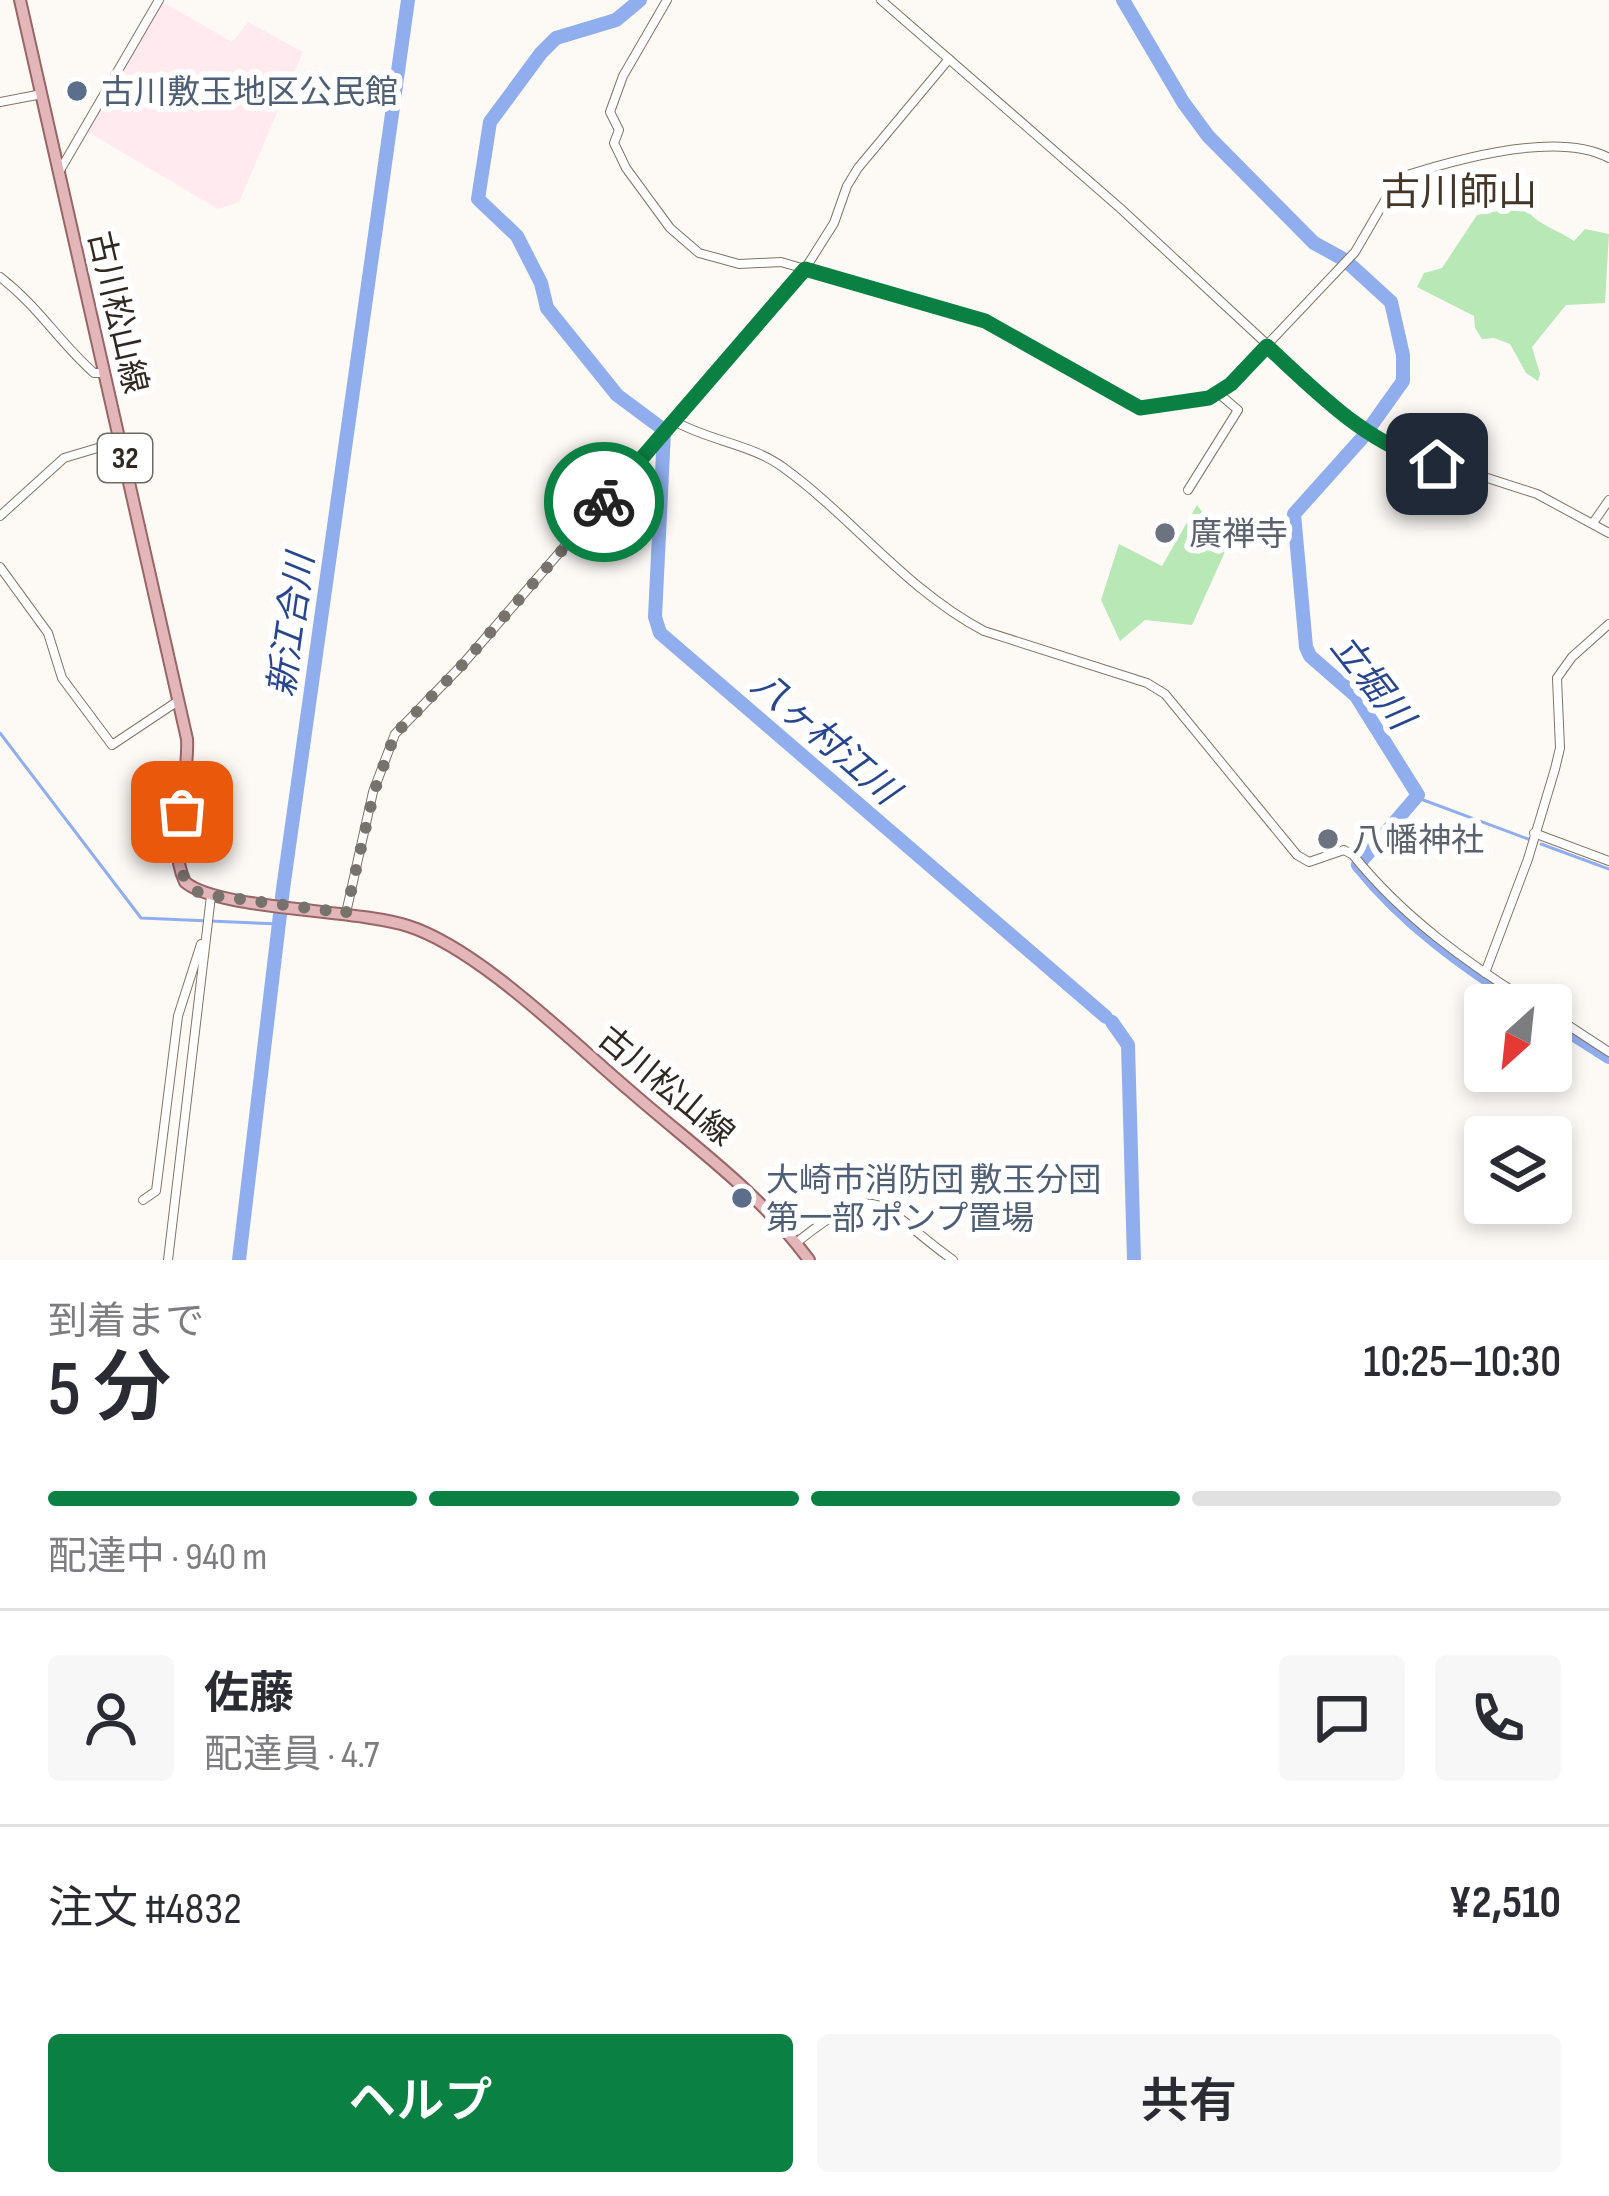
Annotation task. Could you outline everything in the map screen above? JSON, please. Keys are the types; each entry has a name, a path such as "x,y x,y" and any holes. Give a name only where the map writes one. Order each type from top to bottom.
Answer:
{"main road":[{"name":"古川松山線","path":"20,0 179,700 188,770 176,855 185,882 214,897 408,925 463,953 723,1165 809,1260"}],"street":[{"path":"59,172 159,0"},
{"path":"667,0 623,76 610,112 619,130 614,143 626,167 670,228 699,253 719,261 781,262 985,321 1140,408 1218,393 1355,252 1398,178 1550,144 1592,149 1609,158"},
{"path":"881,0 1120,208 1373,439 1410,457 1520,486 1609,533"},
{"path":"346,913 374,792 395,734 477,648 805,269 834,224 858,168 949,59"},
{"path":"0,102 42,94"},
{"path":"0,277 37,308 71,353 94,373 106,374"},
{"path":"1188,490 1238,410 1218,393"},
{"path":"674,421 781,465 857,529 902,576 966,622 1147,683 1165,694 1297,855 1309,862 1344,850 1403,909 1501,984"},
{"path":"0,516 64,458 121,441"},
{"path":"0,497 10,505"},
{"path":"1593,524 1609,500"},
{"path":"0,567 48,633 62,678 112,745 179,700"},
{"path":"1485,974 1560,748 1558,678 1572,657 1609,624"},
{"path":"1534,833 1609,861"},
{"path":"143,1200 156,1191 178,1016 214,897"},
{"path":"169,1260 206,931"},
{"path":"1572,1028 1609,1052"},
{"path":"796,1243 844,1207 874,1202 952,1260"}],"shaded area":[{"path":"163,2 232,42 248,22 303,52 239,202 218,209 88,132"}],"green space":[{"path":"1528,212 1574,241 1585,229 1609,234 1605,303 1566,305 1532,347 1538,381 1526,373 1510,344 1482,339 1474,316 1417,287 1424,273 1442,268 1477,215"},
{"path":"1197,505 1228,545 1192,625 1145,620 1120,641 1101,600 1119,544 1162,566"}],"waterway":[{"name":"新江合川","path":"239,1260 283,889 408,0"},
{"name":"八ヶ村江川","path":"640,0 616,20 556,38 541,53 490,122 478,199 517,236 541,283 547,308 617,395 660,427"},
{"name":"立堀川","path":"1123,0 1208,136 1314,243 1345,260 1391,302 1403,355 1403,381 1363,437 1294,514 1306,647 1310,656 1356,696 1418,795 1358,865 1436,942 1495,984"},
{"name":"八ヶ村江川","path":"664,432 655,617 660,633 1106,1017"},
{"path":"0,733 141,918 280,924"},
{"path":"1418,798 1528,839"},
{"path":"1541,844 1609,869"},
{"name":"八ヶ村江川","path":"1112,1022 1128,1045 1134,1260"},
{"name":"立堀川","path":"1572,1033 1609,1057"}],"way so far":[{"path":"182,812 176,855 179,870 185,882 201,894 346,913 374,792 395,734 604,502"}],"place":[{"name":"古川敷玉地区公民館","path":"77,91"},
{"name":"廣禅寺","path":"1165,533"},
{"name":"八幡神社","path":"1328,839"},
{"name":"大崎市消防団 敷玉分団 第一部 ポンプ置場","path":"742,1198"}],"district":[{"name":"古川師山","path":"1459,191"}],"route":[{"path":"604,502 805,269 985,321 1140,408 1209,398 1231,384 1267,346 1373,439 1437,464"}]}
